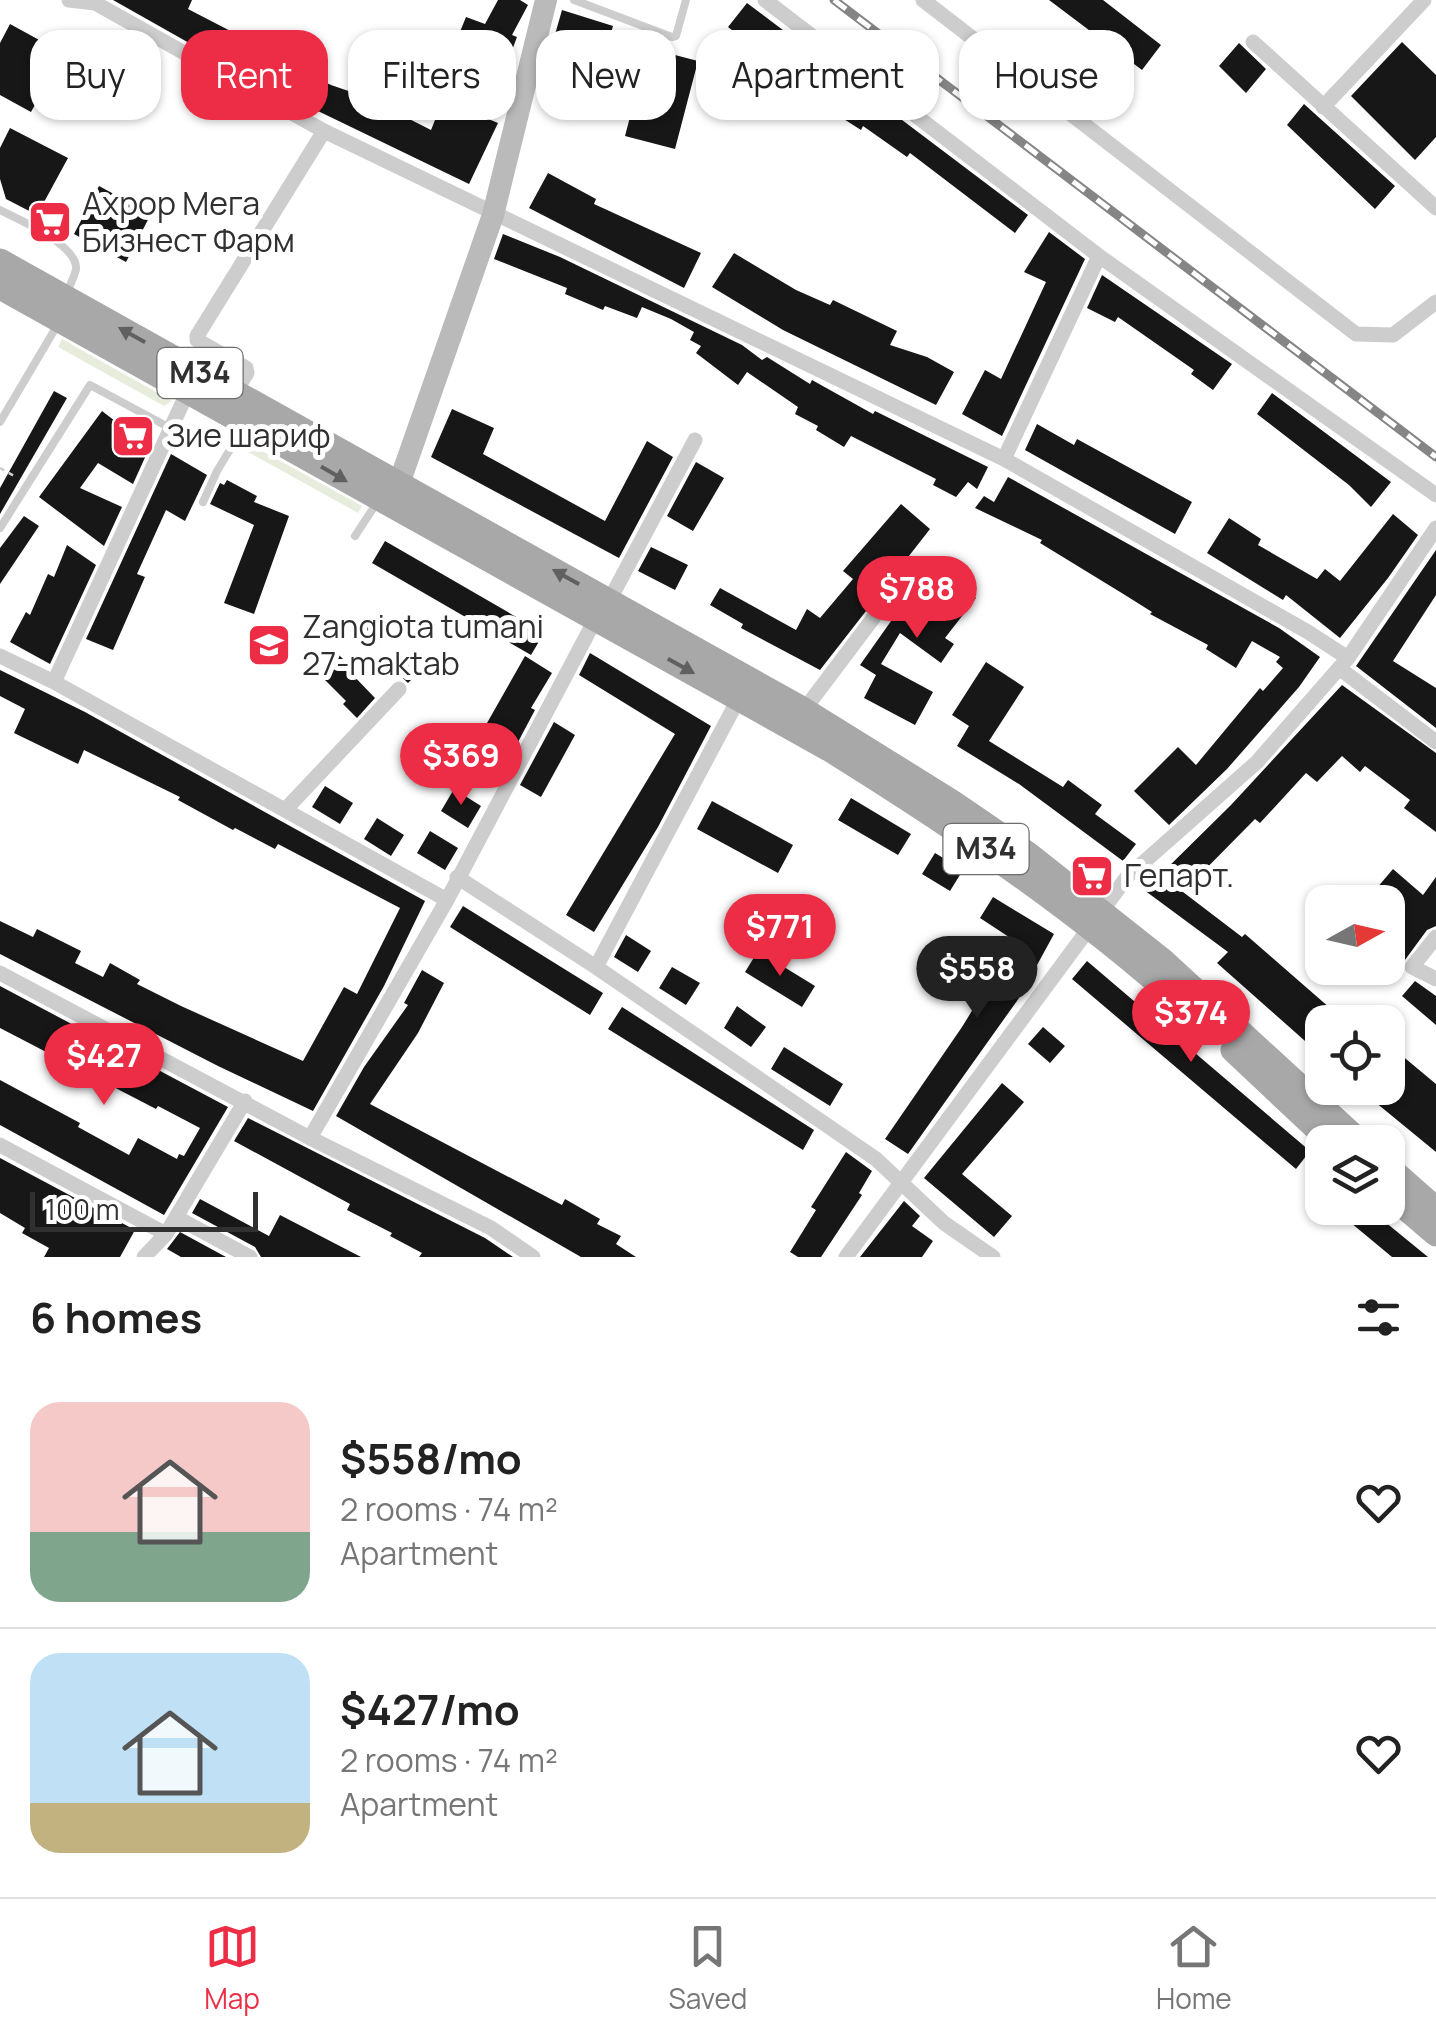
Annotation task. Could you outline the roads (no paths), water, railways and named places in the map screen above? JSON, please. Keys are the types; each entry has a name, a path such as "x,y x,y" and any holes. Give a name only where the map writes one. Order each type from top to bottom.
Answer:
{"main road":[{"path":"389,497 493,215 546,0"},
{"name":"M34","path":"0,261 63,309 188,391 602,610 804,710 992,828 1095,918 1313,1125"},
{"name":"M34","path":"0,288 63,309 235,392 389,497"},
{"name":"M34","path":"602,610 739,698 936,815 1162,960 1342,1125"},
{"path":"1405,1182 1436,1208"},
{"path":"1405,1208 1436,1234"}],"street":[{"path":"70,0 95,3 324,131 1004,459 1308,632 1436,742"},
{"path":"766,0 1100,256 1436,495"},
{"path":"923,0 1356,334 1393,334 1436,302"},
{"path":"1323,107 1424,0"},
{"path":"1253,42 1436,208"},
{"path":"235,392 246,368 197,340 197,336 324,131"},
{"path":"1004,459 1100,256"},
{"path":"54,682 188,391"},
{"path":"310,1138 447,900 695,440"},
{"path":"846,1257 1127,877 1257,762 1343,663 1436,528"},
{"path":"804,710 908,572"},
{"path":"0,656 54,682 447,900"},
{"path":"285,810 399,689"},
{"path":"596,967 739,698"},
{"path":"457,878 596,967 876,1158 944,1223 993,1257"},
{"path":"1436,937 1412,966 1436,979"},
{"path":"0,974 310,1138 491,1228 533,1257"},
{"path":"144,1257 166,1234 246,1101"},
{"path":"0,1144 166,1234"},
{"path":"176,1217 250,1257"}],"lane":[{"path":"574,0 599,4 672,37 676,36 686,0"},
{"path":"0,210 44,232 74,258 76,268 63,309 0,422"},
{"path":"0,528 90,385 170,428"},
{"path":"202,502 216,470 246,424"},
{"path":"355,536 389,497"}],"railway":[{"path":"834,0 1436,457"}],"place":[{"name":"Ахрор Мега Бизнест Фарм","path":"50,222"},
{"name":"Зие шариф","path":"133,436"},
{"name":"Zangiota tumani 27-maktab","path":"269,645"},
{"name":"Гепарт.","path":"1092,876"}]}
